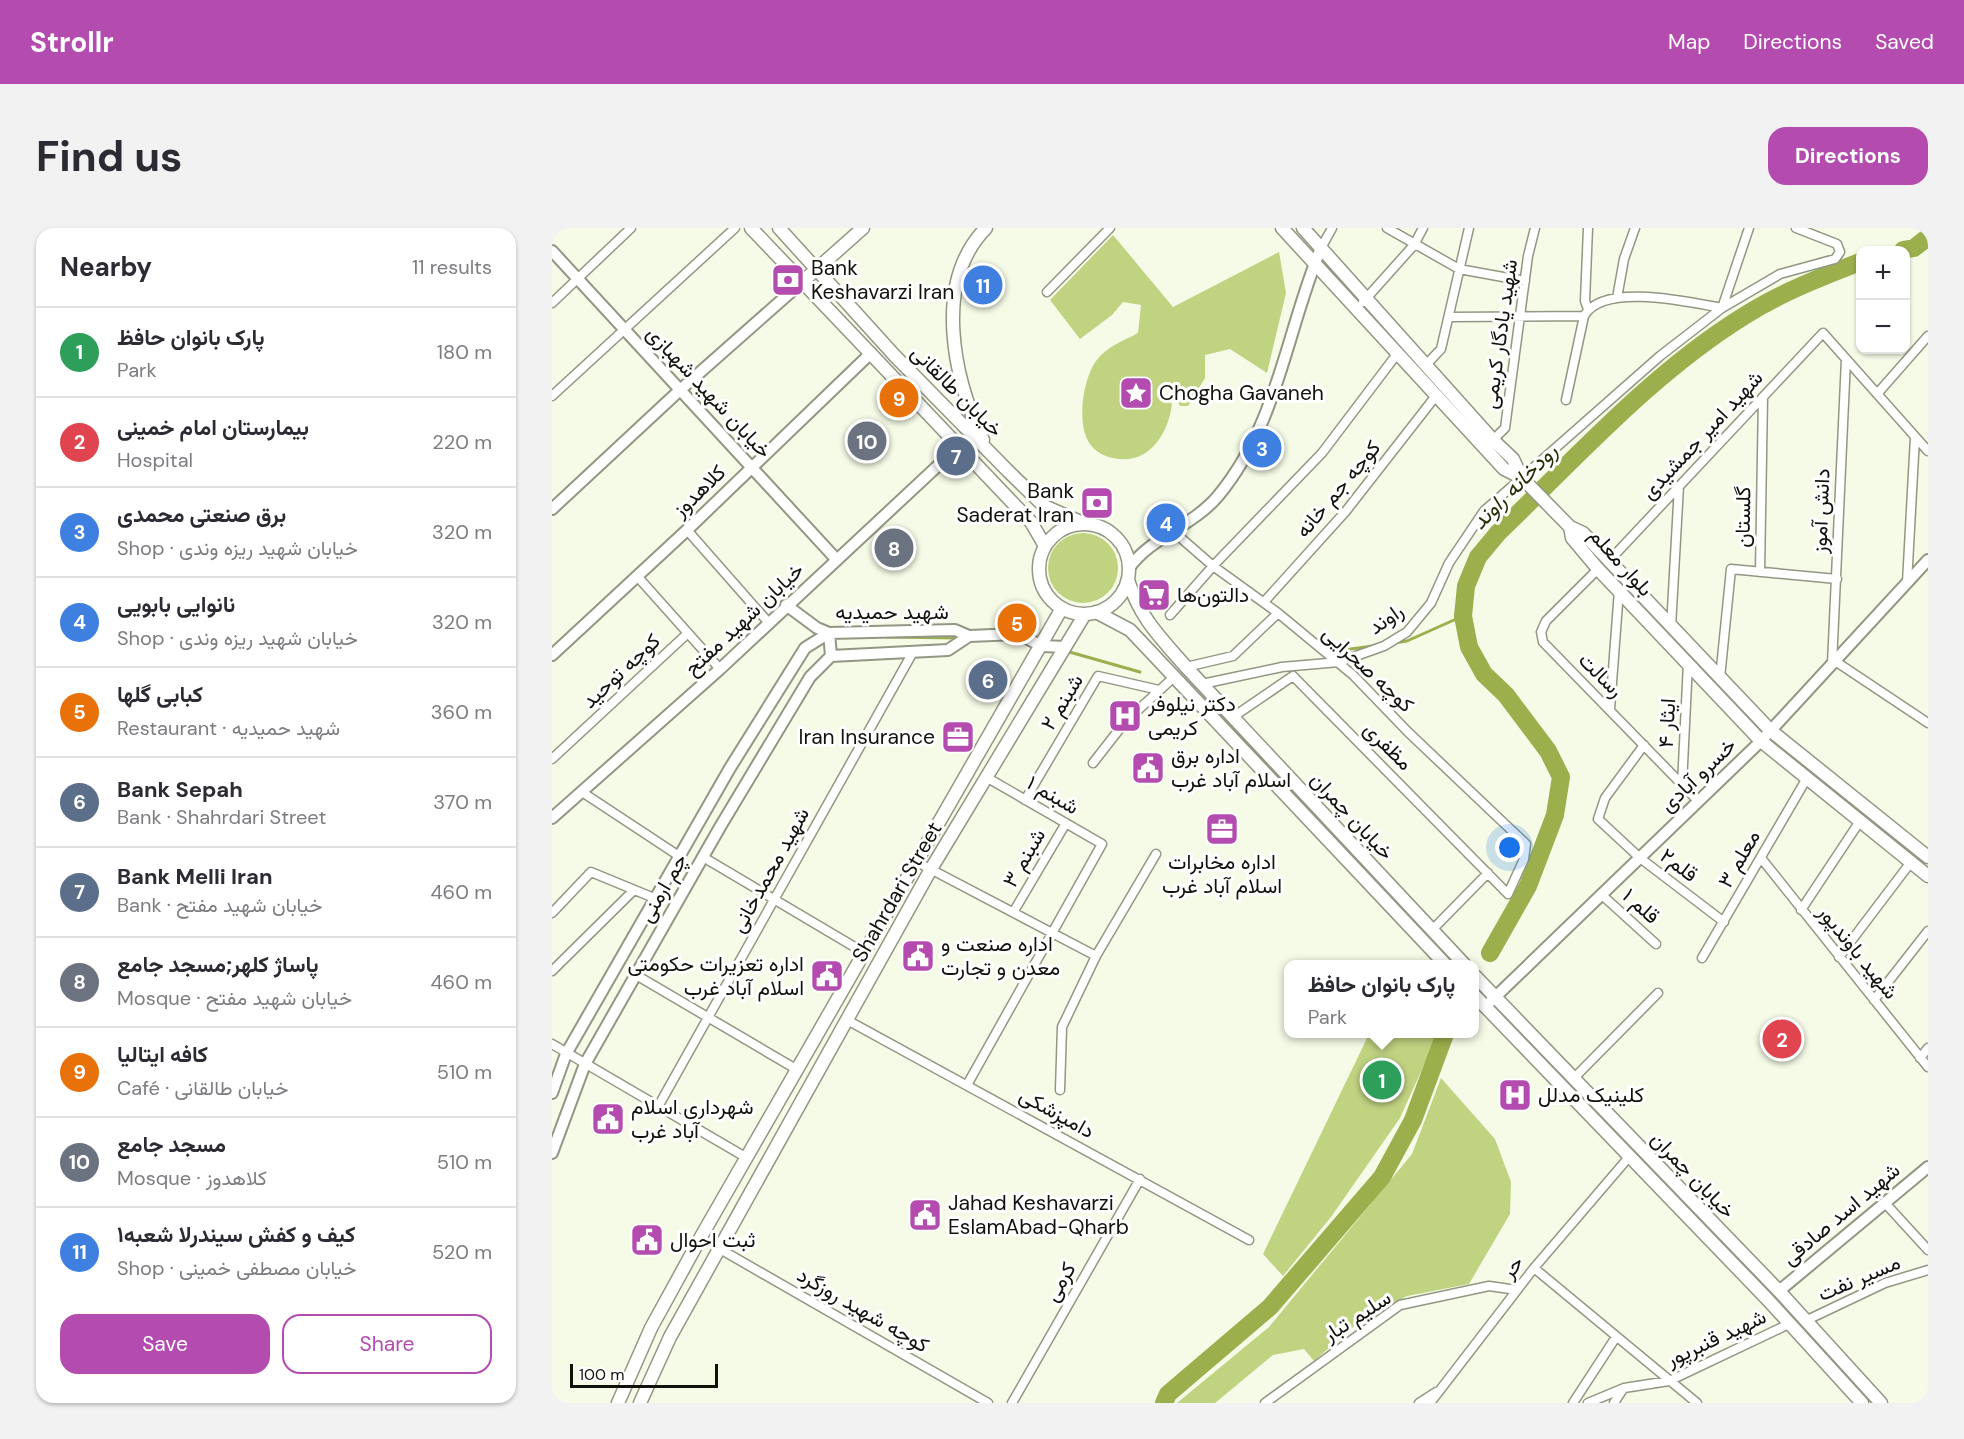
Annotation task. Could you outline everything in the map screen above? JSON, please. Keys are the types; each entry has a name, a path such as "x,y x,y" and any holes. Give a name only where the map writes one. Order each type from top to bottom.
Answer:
{"main road":[{"name":"خیابان طالقانی","path":"750,228 1031,522 1045,546"},
{"name":"خیابان طالقانی","path":"779,228 895,356 1044,506 1083,523"},
{"path":"801,283 863,228"},
{"path":"986,228 961,267 955,296 955,336 960,380 972,416 987,449"},
{"path":"1282,228 1435,397 1504,469 1522,478"},
{"path":"1303,228 1425,366 1513,459 1522,478"},
{"name":"بلوار معلم","path":"1522,478 1570,527 1583,533 1619,590 1761,741 1928,876"},
{"path":"1014,504 1025,504 1029,491"},
{"path":"1083,523 1095,525 1115,536 1127,556 1128,574 1116,600 1090,613 1062,608 1045,592 1039,569 1045,546 1061,530 1083,523"},
{"name":"بلوار معلم","path":"1603,565 1671,627 1770,730 1928,857"},
{"name":"خیابان چمران","path":"1128,574 1138,609 1145,620 1186,667 1460,960"},
{"name":"Shahrdari Street","path":"618,1403 662,1309 796,1069 1062,608"},
{"name":"خیابان چمران","path":"1090,613 1130,630 1441,960"},
{"name":"Shahrdari Street","path":"640,1403 680,1319 931,869 1065,647 1090,613"},
{"name":"خیابان چمران","path":"1479,980 1779,1292 1881,1403"},
{"name":"خیابان چمران","path":"1479,1000 1862,1403"},
{"path":"1699,1231 1711,1221"},
{"path":"662,1309 680,1319"},
{"path":"641,1351 659,1360"}],"street":[{"path":"552,396 735,228"},
{"path":"1047,292 1110,228"},
{"path":"1128,574 1137,557 1174,532 1216,498 1258,436 1282,369 1314,265 1332,228"},
{"path":"1387,228 1460,269 1525,281"},
{"path":"1355,308 1366,299 1414,245 1423,228"},
{"path":"1425,366 1441,349 1469,228"},
{"name":"شهید یادگار کریمی","path":"1493,440 1505,428 1525,281 1535,228"},
{"path":"1566,400 1586,313 1588,228"},
{"path":"1617,298 1624,259 1635,228"},
{"path":"1450,317 1520,317 1586,313 1602,301 1617,298 1656,297 1722,308 1749,228"},
{"name":"راوند","path":"1202,684 1282,667 1339,662 1384,646 1407,632 1431,603 1449,563 1484,511 1660,356 1722,308 1780,274 1835,259 1840,252 1837,244 1796,228"},
{"path":"552,303 625,230"},
{"name":"خیابان شهید شهبازی","path":"552,251 837,560"},
{"path":"552,509 680,390 801,283"},
{"name":"شهید امیر جمشیدی","path":"1603,565 1823,333 1846,359"},
{"path":"1878,394 1928,336"},
{"name":"کلاهدوز","path":"552,655 687,530 870,353"},
{"path":"1170,615 1213,566 1322,453 1397,354"},
{"path":"1846,359 1922,439 1928,451"},
{"name":"دانش آموز","path":"1834,662 1846,359"},
{"name":"کوچه جم خانه","path":"1264,602 1346,512 1435,397"},
{"name":"گلستان","path":"1720,678 1731,570 1760,572 1763,397"},
{"path":"1907,583 1922,439"},
{"name":"خیابان شهید مفتح","path":"552,818 720,669 959,446"},
{"path":"1671,627 1679,486"},
{"path":"687,530 768,622"},
{"name":"کوچه صحرایی","path":"1174,532 1213,566 1264,602 1339,662 1526,844 1524,859 1508,894"},
{"name":"خسرو آبادی","path":"1485,1007 1761,741 1928,560"},
{"name":"رسالت","path":"1603,565 1546,621 1541,632 1543,642 1699,802"},
{"path":"1760,572 1837,579"},
{"path":"637,576 720,669"},
{"path":"1610,709 1619,590"},
{"name":"شهید حمیدیه","path":"786,605 817,628 829,633 955,630 969,636 1018,634 1042,646"},
{"path":"1186,667 1233,656 1278,613"},
{"name":"کوچه توحید","path":"552,759 688,633"},
{"path":"829,633 831,656"},
{"name":"چم ارمنی","path":"553,1090 566,1054 679,856 805,648 829,633"},
{"name":"شهید حمیدیه","path":"831,656 948,650 969,636"},
{"path":"1042,646 1065,647"},
{"name":"شهید محمدخانی","path":"659,1105 913,652"},
{"name":"چم ارمنی","path":"552,1153 585,1064 703,857 810,677 831,656"},
{"path":"1834,662 1928,723"},
{"name":"ایثار ۴","path":"1682,785 1688,663"},
{"name":"شبنم ۲","path":"1025,800 1098,676 1159,690"},
{"name":"مظفری","path":"1233,717 1293,676 1508,894"},
{"path":"1093,763 1125,722 1174,677"},
{"name":"قلم۲","path":"1644,745 1605,798 1599,819 1640,858 1724,922"},
{"name":"شبنم ۱","path":"986,777 1102,844 1054,932"},
{"name":"معلم ۳","path":"1702,958 1807,778"},
{"path":"582,792 679,856"},
{"path":"1801,910 1860,821"},
{"name":"شبنم ۳","path":"1014,911 1066,823"},
{"path":"1060,1090 1062,1027 1096,956 1156,854"},
{"path":"703,857 863,952"},
{"name":"شهید باوندپور","path":"1761,858 1928,1067"},
{"path":"915,861 1096,956"},
{"path":"1839,957 1911,862"},
{"path":"552,913 591,872 654,898"},
{"path":"1432,930 1488,873"},
{"path":"552,971 634,890"},
{"name":"قلم ۱","path":"1602,895 1656,944"},
{"path":"1874,1000 1928,931"},
{"path":"967,1085 1054,932"},
{"path":"636,975 796,1069"},
{"path":"1574,1078 1658,993"},
{"name":"دامپزشکی","path":"847,1020 1249,1240"},
{"path":"552,1044 747,1158"},
{"path":"1920,1058 1928,1048"},
{"name":"حر","path":"1430,1403 1533,1268 1629,1157"},
{"name":"شهید اسد صادقی","path":"1779,1292 1928,1167"},
{"name":"کرمی","path":"1012,1403 1140,1179"},
{"path":"1885,1203 1928,1250"},
{"name":"کوچه شهید روزگرد","path":"720,1249 988,1403"},
{"path":"1533,1268 1669,1380 1687,1400 1697,1403"},
{"name":"مسیر نفت","path":"1805,1321 1885,1283 1928,1270"},
{"name":"سلیم تبار","path":"1265,1403 1400,1305 1490,1286 1517,1290"},
{"name":"شهید قنبرپور","path":"1588,1403 1624,1388 1669,1380 1789,1324"},
{"path":"1573,1403 1616,1337"},
{"path":"1614,1403 1624,1388"},
{"path":"1419,1403 1440,1390"}],"green space":[{"path":"1113,235 1173,307 1279,252 1286,293 1267,373 1230,349 1205,355 1205,378 1188,406 1180,406 1170,386 1157,391 1172,404 1166,427 1161,437 1146,453 1125,459 1103,455 1090,444 1083,426 1083,402 1091,369 1096,361 1110,348 1138,333 1141,305 1123,302 1112,315 1080,339 1050,300"},
{"path":"1090,533 1103,539 1112,548 1116,554 1118,568 1116,582 1108,593 1097,601 1076,603 1058,593 1050,582 1048,561 1058,543 1069,535"},
{"path":"1367,1038 1436,1038 1400,1118 1331,1217 1283,1276 1263,1254"},
{"path":"1441,1078 1495,1139 1511,1182 1510,1214 1469,1284 1407,1296 1361,1320 1314,1361 1304,1349 1273,1355 1215,1403 1177,1403 1269,1327 1412,1154"}],"waterway":[{"name":"رودخانه راوند","path":"1910,249 1928,237"},
{"name":"رودخانه راوند","path":"1490,953 1528,886 1555,815 1561,777 1548,751 1506,695 1484,674 1469,647 1463,616 1466,586 1478,557 1498,533 1586,446 1678,363 1744,316 1772,300 1856,264"},
{"path":"1394,643 1407,641 1463,616"},
{"path":"887,637 958,638"},
{"path":"1336,651 1373,646"},
{"path":"1066,651 1140,672"},
{"path":"1164,1403 1168,1394 1270,1307 1382,1177 1413,1120 1444,1038"}],"place":[{"name":"Bank Keshavarzi Iran","path":"788,280"},
{"name":"کیف و کفش سیندرلا شعبه۱","path":"983,285"},
{"name":"Chogha Gavaneh","path":"1136,393"},
{"name":"کافه ایتالیا","path":"899,398"},
{"name":"مسجد جامع","path":"867,441"},
{"name":"برق صنعتی محمدی","path":"1262,448"},
{"name":"Bank Melli Iran","path":"956,456"},
{"name":"Bank Saderat Iran","path":"1097,503"},
{"name":"نانوایی بابویی","path":"1166,523"},
{"name":"پاساژ کلهر;مسجد جامع","path":"894,548"},
{"name":"دالتون‌ها","path":"1154,595"},
{"name":"کبابی گلها","path":"1017,623"},
{"name":"Bank Sepah","path":"988,680"},
{"name":"دکتر نیلوفر کریمی","path":"1125,716"},
{"name":"Iran Insurance","path":"958,737"},
{"name":"اداره برق اسلام آباد غرب","path":"1148,768"},
{"name":"اداره مخابرات اسلام آباد غرب","path":"1222,829"},
{"name":"اداره صنعت و معدن و تجارت","path":"918,956"},
{"name":"اداره تعزیرات حکومتی اسلام آباد غرب","path":"827,976"},
{"name":"بیمارستان امام خمینی","path":"1782,1039"},
{"name":"پارک بانوان حافظ","path":"1382,1080"},
{"name":"کلینیک مدلل","path":"1515,1095"},
{"name":"شهرداری اسلام آباد غرب","path":"608,1119"},
{"name":"Jahad Keshavarzi EslamAbad-Qharb","path":"925,1215"},
{"name":"ثبت احوال","path":"647,1240"}]}
